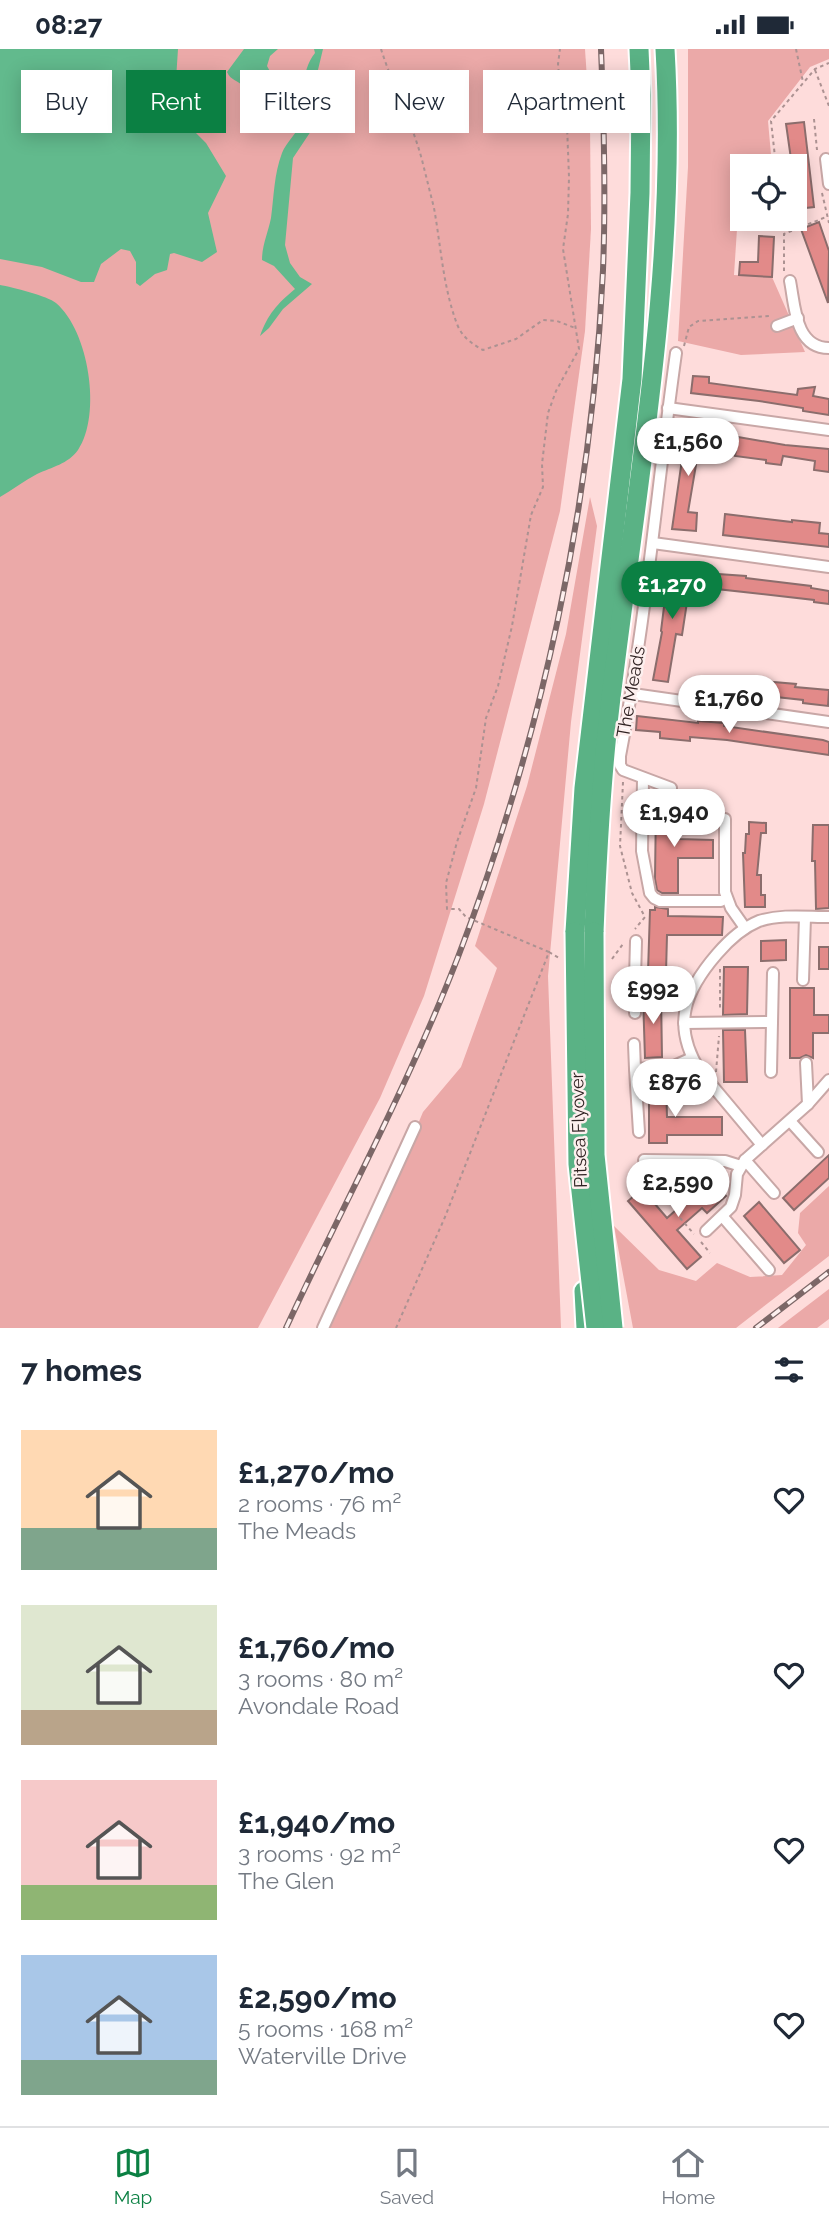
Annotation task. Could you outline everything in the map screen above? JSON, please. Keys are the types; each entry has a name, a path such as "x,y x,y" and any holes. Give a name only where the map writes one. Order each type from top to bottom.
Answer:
{"highway":[{"path":"584,932 584,788 632,379 640,193 639,49"},
{"path":"584,932 652,391 660,306 666,200 665,49"},
{"name":"Pitsea Flyover","path":"584,932 578,1164 596,1328"},
{"name":"Pitsea Flyover","path":"584,932 595,1155 615,1328"},
{"path":"578,1164 586,1328"}],"street":[{"path":"826,159 829,184"},
{"path":"790,281 802,334 814,345 829,348"},
{"path":"777,326 797,318"},
{"name":"The Meads","path":"623,770 620,755 633,694 676,353"},
{"path":"668,408 829,430"},
{"path":"653,543 829,567"},
{"path":"633,694 829,722"},
{"path":"623,770 671,788"},
{"path":"643,778 642,851 650,893 660,901 721,901"},
{"path":"690,818 725,819 725,892 731,908 745,928"},
{"path":"803,980 805,917"},
{"path":"762,1145 692,1058 684,1023 691,989 721,950 745,928 769,919 829,917"},
{"path":"634,938 635,1013"},
{"path":"771,1072 773,973"},
{"path":"635,979 671,981 691,989"},
{"path":"684,1023 772,1022"},
{"path":"634,1044 639,1132"},
{"path":"635,1069 673,1067 692,1058"},
{"path":"806,1063 808,1104"},
{"path":"706,1231 723,1217 734,1201 737,1174 743,1163 808,1104 829,1080"},
{"path":"790,1121 818,1152"},
{"path":"323,1328 415,1126"},
{"path":"644,1160 743,1163 774,1193"},
{"path":"723,1217 769,1270"}],"path":[{"path":"381,49 421,157 434,209 443,272 458,327 468,342 483,350 516,339 543,320 557,321 576,328"},
{"path":"559,49 558,64 563,117 567,125 569,177 563,249 579,349 556,391 548,413 542,464 543,487 531,515 512,626 498,686 486,718 476,788 446,883 447,909 459,909 466,917 563,960"},
{"path":"796,49 803,83"},
{"path":"775,154 771,121 815,69 829,63"},
{"path":"815,69 829,106"},
{"path":"814,119 818,161 826,159"},
{"path":"790,281 785,281 784,234 826,217 829,223"},
{"path":"676,353 683,351 689,327 698,321 775,316 777,326"},
{"path":"623,770 620,846 632,893 645,917 634,938"},
{"path":"610,962 624,944"},
{"path":"396,1328 445,1217 549,952"},
{"path":"716,1080 720,961"},
{"path":"680,1218 694,1234"},
{"path":"701,1243 710,1252"}],"shaded area":[{"path":"0,49 585,49 586,70 483,70 483,133 590,133 591,229 585,331 560,511 484,804 424,996 380,1098 258,1328 0,1328"},
{"path":"0,49 178,49 177,70 126,70 126,133 196,133 206,143 226,176 208,213 217,252 202,262 170,254 167,270 155,274 140,286 136,283 136,262 130,251 121,249 101,264 94,282 81,282 42,267 0,259"},
{"path":"244,49 278,49 270,56 267,66 270,70 240,70 240,84 227,72"},
{"path":"314,49 323,49 318,70 307,70 310,61 315,53"},
{"path":"688,49 829,49 829,59 810,67 768,121 771,154 730,154 730,231 737,231 734,275 772,277 805,352 741,355 678,341 688,167"},
{"path":"295,133 310,133 293,158 285,245 290,263 300,277 312,284 283,309 260,336 274,310 295,289 274,266 262,260 277,169 284,149"},
{"path":"0,285 52,300 67,316 84,353 90,395 85,435 74,455 0,497"},
{"path":"590,497 597,526 571,722 548,976 561,1328 329,1328 423,1112 461,1067 497,968 475,946 527,786 566,634"},
{"path":"829,1186 829,1256 736,1328 633,1328 614,1226 659,1270 696,1281 717,1263 750,1277 782,1275 806,1245 798,1233 800,1213"},
{"path":"829,1289 829,1319 817,1328 778,1328"}],"building":[{"path":"804,122 814,207 807,208 807,154 790,154 786,124"},
{"path":"819,222 829,251 828,303 802,231 807,231 807,227"},
{"path":"759,236 774,237 772,277 739,275 740,262 758,262"},
{"path":"693,376 709,377 709,383 797,395 798,389 815,387 813,396 829,399 829,415 803,411 803,408 691,393"},
{"path":"687,425 707,427 705,447 699,447 688,512 697,513 696,531 672,529"},
{"path":"738,437 829,449 829,472 814,470 815,461 783,456 781,465 735,456"},
{"path":"725,514 820,523 819,533 829,534 829,547 723,535"},
{"path":"669,567 687,570 684,588 689,589 682,635 676,634 668,682 653,680 662,632"},
{"path":"718,574 811,586 829,591 829,604 717,589"},
{"path":"705,676 796,684 795,687 829,690 828,706 803,703 803,700 703,689"},
{"path":"637,716 724,723 724,726 823,740 829,742 829,755 727,740 690,737 690,741 660,738 660,732 636,730"},
{"path":"656,803 674,803 673,815 679,815 679,839 713,840 713,858 678,858 678,893 662,893 657,890"},
{"path":"749,822 766,823 766,833 761,833 757,875 761,875 761,895 765,895 765,907 745,907 743,853 746,834 749,834"},
{"path":"813,825 829,825 829,908 816,909 815,861 812,861"},
{"path":"655,907 668,909 668,916 723,917 722,935 667,935 666,973 648,972 650,910 655,910"},
{"path":"786,940 786,960 761,961 761,941"},
{"path":"819,947 829,947 829,969 819,969"},
{"path":"724,967 748,967 747,1014 723,1015"},
{"path":"790,988 814,988 814,1015 829,1015 829,1033 813,1033 813,1058 806,1055 790,1058"},
{"path":"661,995 662,1057 645,1058 643,996"},
{"path":"723,1030 745,1030 747,1082 724,1082"},
{"path":"649,1081 666,1081 667,1117 722,1117 722,1135 667,1135 667,1143 649,1143"},
{"path":"829,1155 829,1178 794,1210 783,1198"},
{"path":"711,1179 726,1196 707,1213 702,1208 677,1230 701,1257 687,1269 628,1201 642,1189 667,1218"},
{"path":"759,1202 800,1250 784,1263 744,1216"}],"railway":[{"path":"286,1328 397,1098 439,1004 488,874 538,705 574,533 588,446 597,358 604,215 601,49"},
{"path":"756,1328 829,1272"}]}
